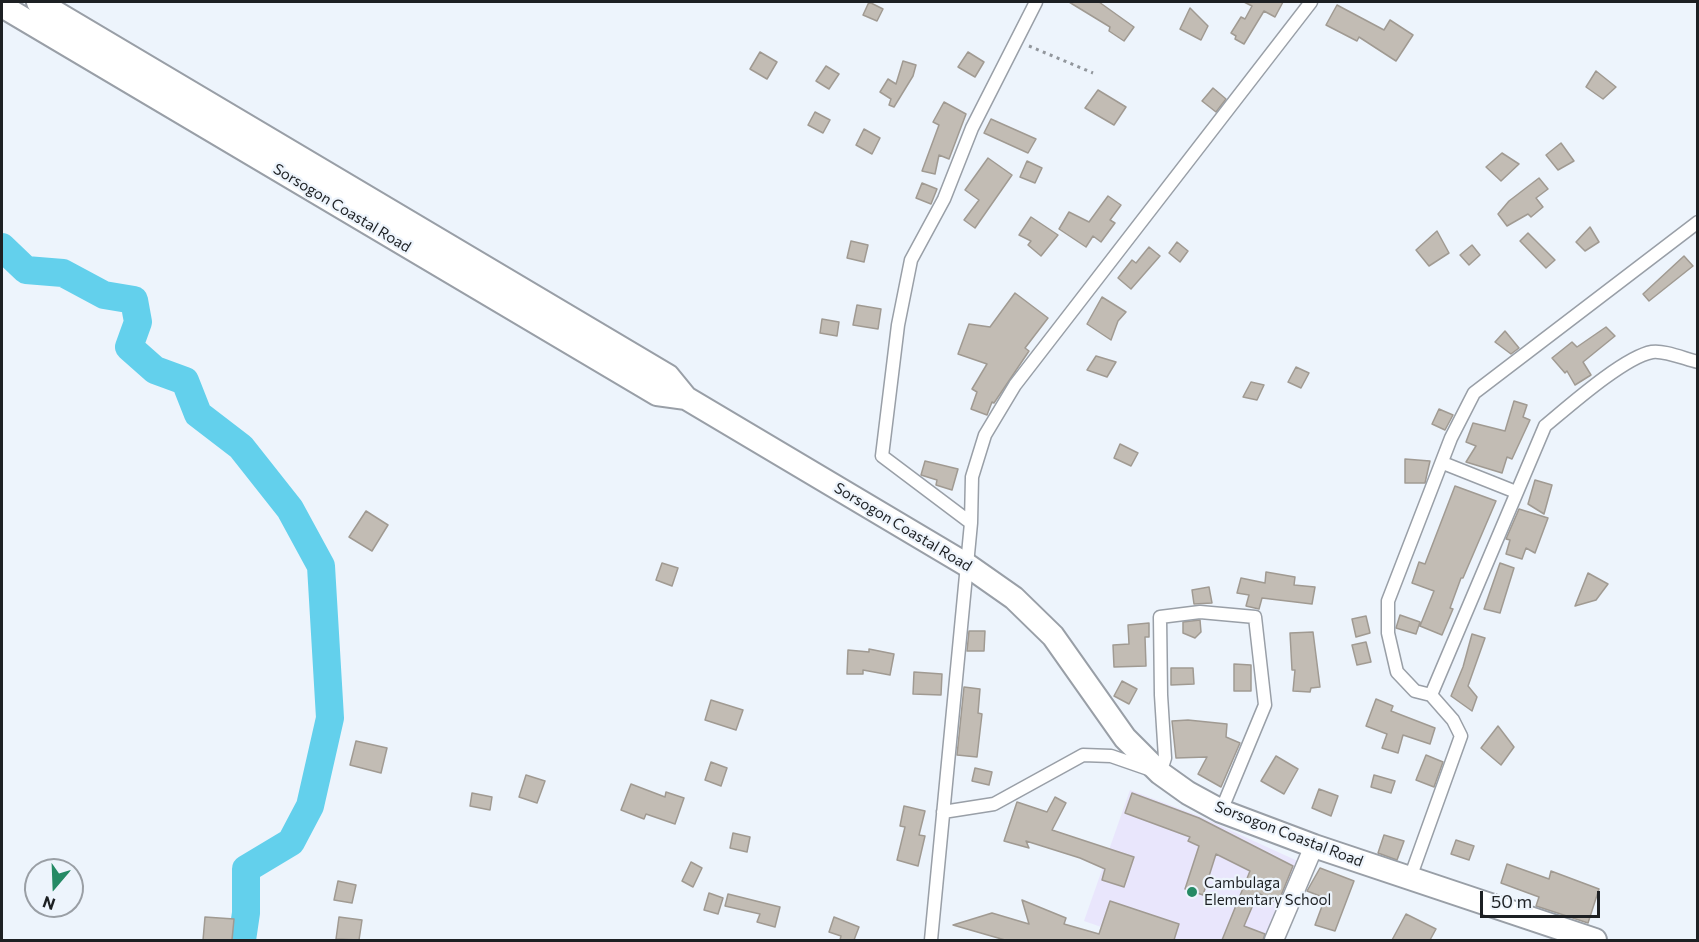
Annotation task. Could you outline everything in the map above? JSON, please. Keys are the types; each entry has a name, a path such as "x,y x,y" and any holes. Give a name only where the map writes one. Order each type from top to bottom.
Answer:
{"highway":[{"name":"Sorsogon Coastal Road","path":"38,2 668,376 686,398 967,565 1014,598 1053,636 1125,738 1160,773 1188,792 1221,811 1314,846 1595,940"},
{"name":"Sorsogon Coastal Road","path":"2,6 657,394 686,398"}],"street":[{"path":"971,523 882,456 898,325 911,260 944,199 972,128 1036,2"},
{"path":"931,940 971,523 972,477 986,435 1015,385 1311,2"},
{"path":"1410,878 1461,736 1452,720 1431,695 1415,691 1397,672 1388,633 1388,601 1451,438 1474,393 1698,222"},
{"path":"1431,695 1545,426 1580,397 1630,362 1653,352 1698,362"},
{"path":"1443,463 1516,492"},
{"path":"943,812 994,804 1083,755 1111,756 1160,773 1165,758 1160,617 1200,612 1255,617 1265,705 1221,811"},
{"path":"1274,940 1314,846"}],"path":[{"path":"1016,40 1093,73"}],"shaded area":[{"name":"Cambulaga Elementary School","path":"1130,790 1199,816 1302,863 1270,940 1139,940 1084,921"}],"building":[{"path":"869,2 883,9 877,21 863,15"},
{"path":"1069,2 1099,2 1134,27 1124,41 1109,31 1110,27"},
{"path":"1244,2 1283,2 1275,17 1264,11 1244,44 1235,39 1236,36 1231,33 1241,17 1245,19 1252,6"},
{"path":"1337,5 1384,30 1390,20 1413,35 1396,61 1359,37 1357,41 1326,25"},
{"path":"1190,8 1208,26 1201,40 1180,29"},
{"path":"760,52 777,62 767,79 750,69"},
{"path":"968,52 984,62 975,77 958,67"},
{"path":"903,61 916,65 913,76 894,107 889,105 891,99 880,92 888,79 896,84"},
{"path":"826,66 839,74 829,89 816,81"},
{"path":"1596,71 1616,87 1603,99 1586,87"},
{"path":"1213,88 1226,99 1216,112 1202,101"},
{"path":"1098,90 1126,107 1114,125 1085,108"},
{"path":"944,102 966,114 949,159 939,155 935,174 922,171 939,125 933,122"},
{"path":"815,112 830,120 823,133 808,125"},
{"path":"991,119 1036,139 1028,153 984,133"},
{"path":"864,129 880,138 872,154 856,145"},
{"path":"1561,143 1574,161 1558,170 1546,155"},
{"path":"1502,153 1519,164 1501,181 1486,167"},
{"path":"988,158 1012,175 975,228 964,220 979,200 965,190"},
{"path":"1027,161 1042,168 1035,183 1020,177"},
{"path":"1539,178 1548,189 1536,198 1543,207 1531,217 1528,214 1507,226 1498,214 1509,201"},
{"path":"922,183 937,189 931,204 916,198"},
{"path":"1108,196 1121,205 1110,220 1115,223 1101,242 1093,236 1086,247 1059,229 1069,212 1089,222"},
{"path":"1031,217 1058,235 1041,256 1028,245 1031,241 1019,235"},
{"path":"1590,227 1599,242 1585,251 1576,242"},
{"path":"1437,231 1449,253 1429,266 1416,250"},
{"path":"1528,233 1555,260 1546,268 1520,241"},
{"path":"851,241 868,245 864,262 847,258"},
{"path":"1177,242 1188,251 1180,262 1169,253"},
{"path":"1472,245 1480,255 1469,265 1460,255"},
{"path":"1149,247 1160,256 1131,289 1118,278 1132,260 1136,263"},
{"path":"1684,256 1693,266 1649,301 1643,294"},
{"path":"1015,293 1048,318 1025,348 1029,351 994,403 992,402 987,415 971,409 977,392 972,389 987,364 958,354 969,324 990,327"},
{"path":"1102,297 1126,312 1118,321 1111,340 1087,324"},
{"path":"857,305 881,309 878,329 853,325"},
{"path":"822,319 839,322 837,336 820,333"},
{"path":"1606,327 1615,336 1583,362 1591,375 1575,385 1567,371 1565,373 1552,358 1572,342 1577,347"},
{"path":"1505,331 1519,348 1511,354 1495,342"},
{"path":"1096,356 1116,362 1107,377 1087,370"},
{"path":"1296,367 1309,373 1301,388 1288,382"},
{"path":"1251,382 1264,385 1257,400 1243,397"},
{"path":"1514,401 1527,405 1523,417 1530,420 1512,459 1507,457 1502,473 1466,462 1476,446 1466,442 1473,423 1505,431"},
{"path":"1439,409 1453,415 1445,430 1432,424"},
{"path":"1120,444 1138,453 1131,466 1114,458"},
{"path":"1405,459 1430,461 1425,483 1405,483"},
{"path":"925,461 958,469 952,490 936,485 937,480 921,475"},
{"path":"1535,480 1552,485 1544,514 1528,504"},
{"path":"1455,486 1496,501 1463,578 1461,578 1450,608 1453,609 1442,635 1420,626 1434,591 1412,583 1419,562 1425,564"},
{"path":"1519,509 1548,518 1535,553 1526,548 1522,559 1506,554 1510,540 1506,539"},
{"path":"366,511 388,525 372,551 349,537"},
{"path":"662,563 678,568 672,586 656,580"},
{"path":"1500,563 1514,568 1500,613 1484,609"},
{"path":"1266,572 1295,577 1294,585 1315,587 1312,604 1262,598 1259,609 1246,606 1249,595 1237,593 1241,578 1265,583"},
{"path":"1588,573 1608,584 1596,600 1575,606"},
{"path":"1209,587 1212,603 1194,604 1192,590"},
{"path":"1400,615 1420,622 1416,634 1396,628"},
{"path":"1366,616 1370,633 1356,637 1352,619"},
{"path":"1200,620 1201,632 1195,638 1183,633 1183,622"},
{"path":"1149,623 1149,637 1145,637 1146,666 1114,667 1113,645 1129,644 1128,625"},
{"path":"969,631 985,631 984,651 967,651"},
{"path":"1313,632 1320,687 1311,688 1310,692 1293,691 1295,670 1292,670 1290,633"},
{"path":"1472,634 1485,638 1468,686 1477,697 1472,711 1451,696 1463,667"},
{"path":"1366,642 1371,662 1357,665 1352,645"},
{"path":"869,649 894,654 890,675 863,670 863,674 847,674 848,650 869,652"},
{"path":"1234,664 1251,665 1251,691 1234,691"},
{"path":"1171,668 1193,668 1194,684 1171,685"},
{"path":"914,672 942,674 941,695 913,694"},
{"path":"1122,681 1137,689 1129,704 1114,696"},
{"path":"964,687 980,689 978,713 982,714 977,757 957,755"},
{"path":"1376,699 1393,706 1391,711 1435,728 1430,744 1403,735 1398,753 1382,748 1387,734 1366,726"},
{"path":"711,700 743,710 736,730 705,720"},
{"path":"1188,720 1227,724 1226,737 1240,743 1221,787 1198,774 1207,757 1176,758 1172,721"},
{"path":"1498,726 1514,747 1501,765 1481,748"},
{"path":"356,741 387,748 381,773 350,765"},
{"path":"1426,755 1443,762 1434,787 1416,780"},
{"path":"1276,756 1298,769 1284,794 1261,781"},
{"path":"711,762 727,768 721,786 705,780"},
{"path":"975,768 992,772 989,785 972,781"},
{"path":"526,775 545,781 537,803 519,797"},
{"path":"1374,775 1395,781 1391,793 1371,787"},
{"path":"631,784 665,797 666,792 684,798 675,824 646,814 644,819 621,810"},
{"path":"1319,789 1338,796 1331,816 1312,808"},
{"path":"472,793 492,797 490,810 470,806"},
{"path":"1132,793 1199,818 1293,866 1278,903 1258,893 1244,926 1265,934 1263,940 1222,940 1250,871 1216,854 1203,895 1185,889 1199,846 1188,841 1190,837 1125,813"},
{"path":"1055,797 1066,803 1052,830 1134,857 1124,887 1102,880 1105,869 1080,858 1026,841 1029,848 1004,841 1017,802 1047,812"},
{"path":"904,806 925,811 919,835 925,836 918,866 897,860 905,827 900,826"},
{"path":"733,833 750,837 747,852 730,848"},
{"path":"1384,835 1404,841 1397,860 1378,853"},
{"path":"1456,840 1474,846 1469,860 1451,854"},
{"path":"691,862 702,868 693,887 682,881"},
{"path":"1507,864 1549,879 1551,871 1599,889 1588,923 1536,906 1539,897 1501,883"},
{"path":"1320,868 1354,881 1335,931 1315,925 1325,898 1307,891"},
{"path":"338,881 356,885 352,903 334,900"},
{"path":"709,893 723,898 718,914 704,910"},
{"path":"728,894 780,907 775,927 757,922 760,914 725,906"},
{"path":"1022,900 1066,918 1064,924 1099,934 1110,901 1179,924 1174,940 1005,940 953,925 992,913 1029,924"},
{"path":"1406,914 1436,929 1430,940 1392,940"},
{"path":"205,917 234,919 232,940 203,940"},
{"path":"339,917 362,920 359,940 336,939"},
{"path":"834,917 859,927 854,940 840,940 841,936 829,932"}],"waterway":[{"path":"2,247 26,270 63,273 104,295 134,300 138,322 129,347 155,370 185,381 198,414 241,447 290,509 321,566 330,718 310,806 291,842 246,869 246,913 242,940"}],"place":[{"name":"Cambulaga Elementary School","path":"1192,892"}]}
